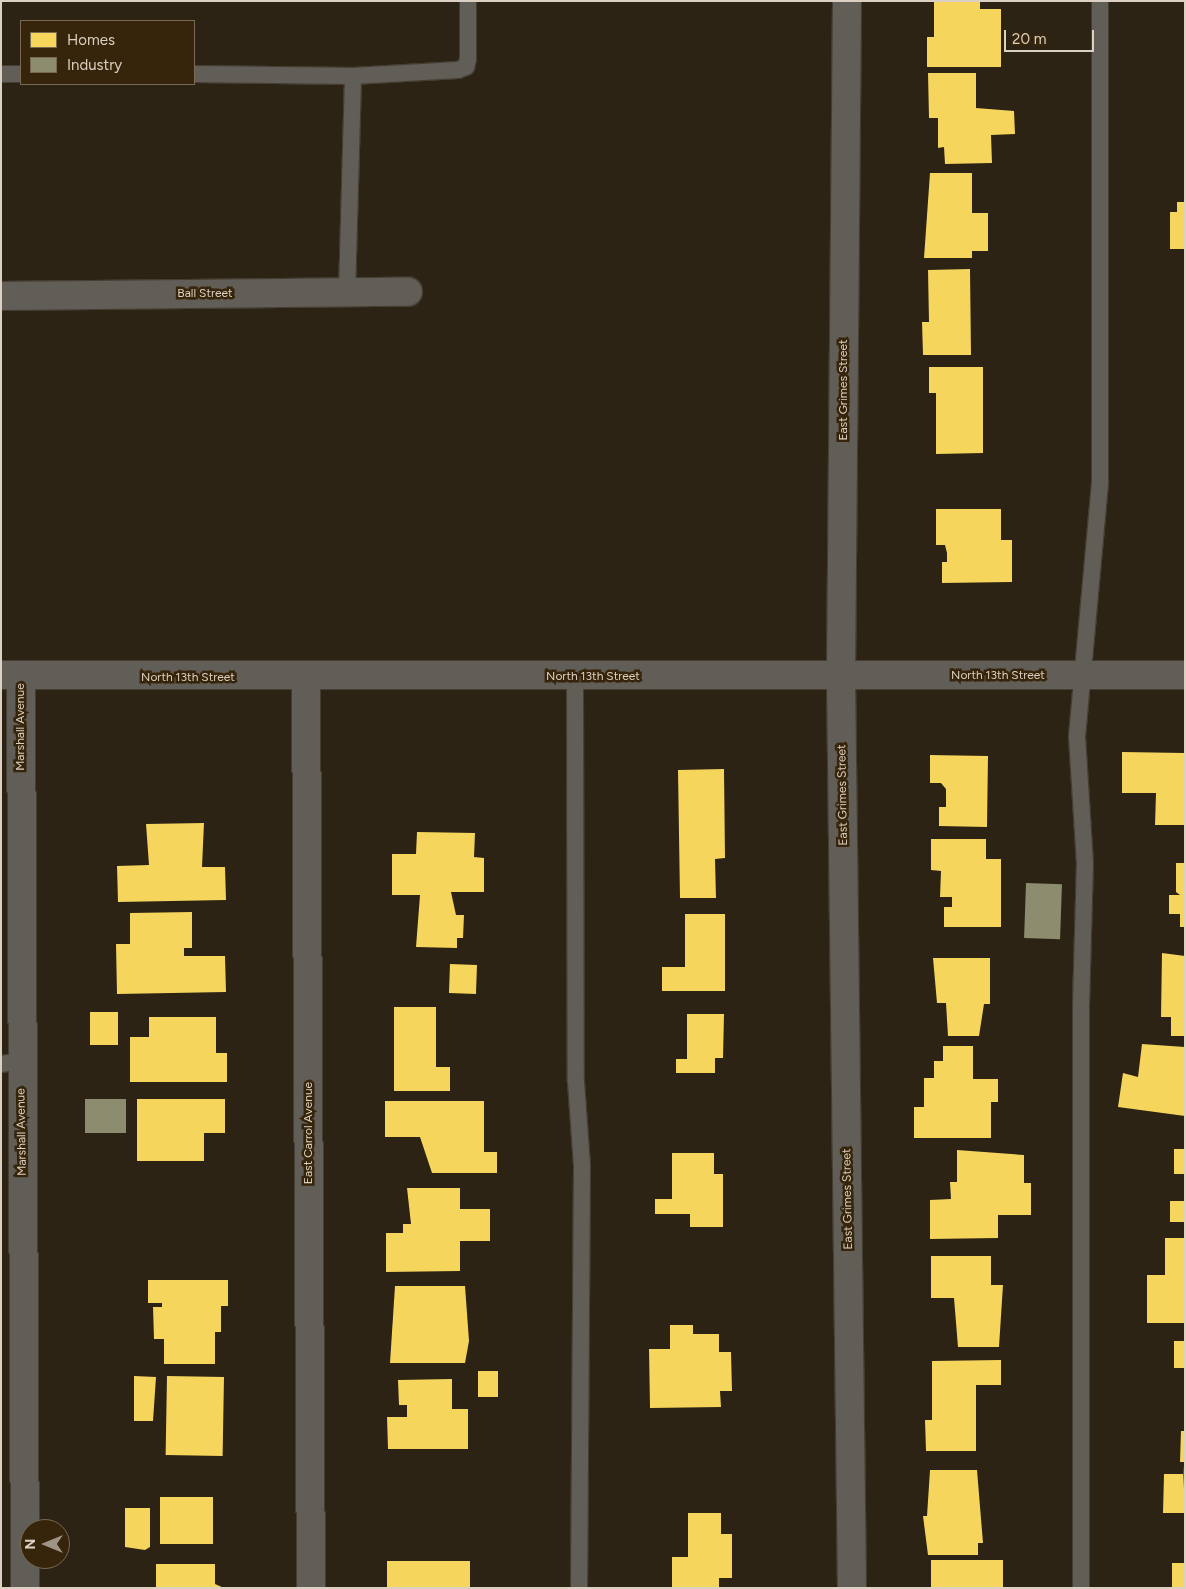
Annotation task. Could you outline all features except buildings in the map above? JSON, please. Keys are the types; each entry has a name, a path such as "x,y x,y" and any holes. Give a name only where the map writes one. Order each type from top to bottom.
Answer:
{"street":[{"name":"East Grimes Street","path":"847,1 841,676 852,1588"},
{"name":"Ball Street","path":"1,296 408,292"},
{"name":"North 13th Street","path":"11,676 306,678 1185,675"},
{"name":"Marshall Avenue","path":"11,676 11,1062 25,1588"},
{"name":"East Carrol Avenue","path":"306,678 311,1588"}],"lane":[{"path":"195,74 353,76 466,67 468,1"},
{"path":"1081,1588 1081,1005 1085,864 1077,736 1102,413 1100,1"},
{"path":"1,74 20,74"},
{"path":"347,293 353,76"},
{"path":"576,677 576,1082 582,1166 579,1588"}]}
